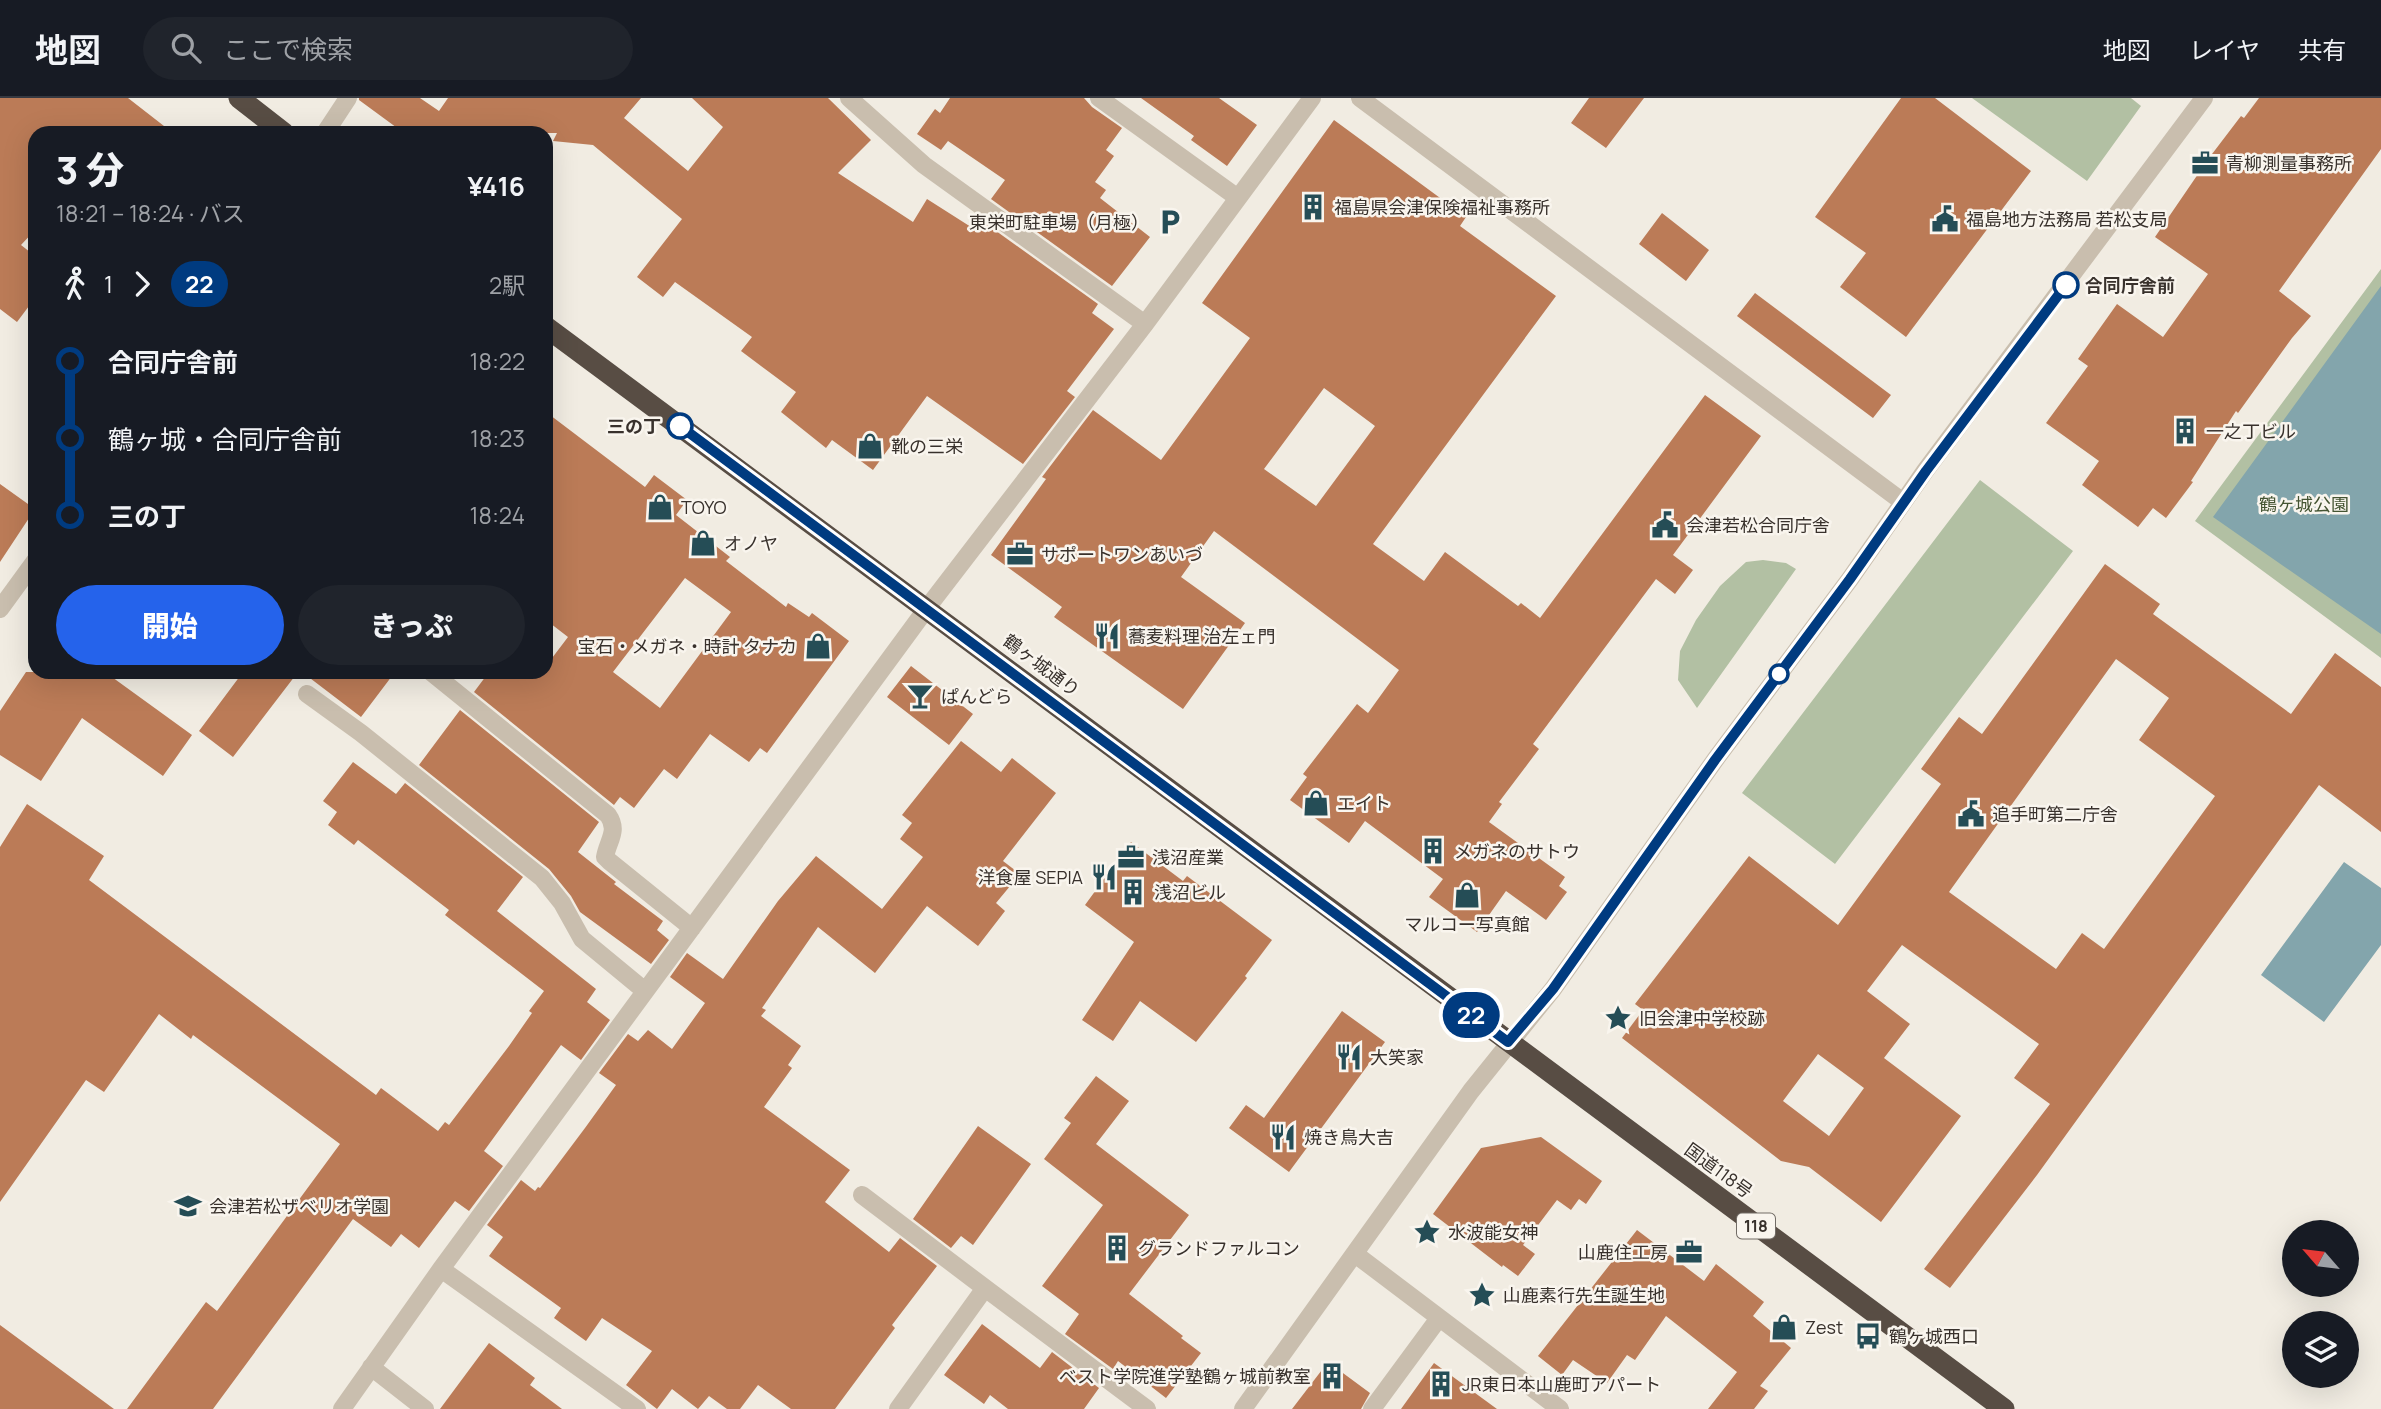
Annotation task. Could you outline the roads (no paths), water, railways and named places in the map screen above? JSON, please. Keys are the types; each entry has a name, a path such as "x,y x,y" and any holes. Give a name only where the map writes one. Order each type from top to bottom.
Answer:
{"highway":[{"path":"239,98 275,126"},
{"name":"鶴ヶ城通り","path":"553,332 1508,1042"},
{"name":"国道118号","path":"1508,1042 2004,1409"}],"street":[{"path":"330,126 348,98"},
{"path":"849,98 924,165 1145,324"},
{"path":"1099,98 1238,198"},
{"path":"342,1409 441,1269 927,608 1145,324 1312,98"},
{"path":"1360,98 1903,502"},
{"path":"1242,1409 1508,1042 1553,989 1903,502 2204,98"},
{"path":"0,609 28,571"},
{"path":"440,679 608,816 614,823 614,832 605,856 692,928"},
{"path":"307,694 372,742 542,878 562,903 582,939 645,991"},
{"path":"862,1195 1147,1409"},
{"path":"1355,1254 1560,1409"},
{"path":"441,1269 637,1409"},
{"path":"898,1409 985,1289"},
{"path":"1373,1409 1439,1318"},
{"path":"371,1367 425,1409"}],"water":[{"name":"鶴ヶ城公園","path":"2381,286 2381,634 2213,517"},
{"path":"2344,862 2381,888 2381,945 2324,1022 2261,975"}],"place":[{"name":"青柳測量事務所","path":"2205,163"},
{"name":"福島県会津保険福祉事務所","path":"1313,207"},
{"name":"福島地方法務局 若松支局","path":"1945,219"},
{"name":"東栄町駐車場（月極）","path":"1170,222"},
{"name":"合同庁舎前","path":"2066,285"},
{"name":"三の丁","path":"680,426"},
{"name":"一之丁ビル","path":"2185,431"},
{"name":"靴の三栄","path":"870,446"},
{"name":"TOYO","path":"660,507"},
{"name":"会津若松合同庁舎","path":"1665,525"},
{"name":"オノヤ","path":"703,543"},
{"name":"サポートワンあいづ","path":"1020,554"},
{"name":"蕎麦料理 治左ェ門","path":"1107,636"},
{"name":"宝石・メガネ・時計 タナカ","path":"818,646"},
{"name":"ぱんどら","path":"920,696"},
{"name":"エイト","path":"1316,803"},
{"name":"追手町第二庁舎","path":"1971,814"},
{"name":"メガネのサトウ","path":"1433,851"},
{"name":"浅沼産業","path":"1131,857"},
{"name":"洋食屋 SEPIA","path":"1104,877"},
{"name":"浅沼ビル","path":"1133,892"},
{"name":"マルコー写真館","path":"1467,895"},
{"name":"旧会津中学校跡","path":"1618,1018"},
{"name":"大笑家","path":"1349,1057"},
{"name":"焼き鳥大吉","path":"1283,1137"},
{"name":"会津若松ザベリオ学園","path":"188,1206"},
{"name":"水波能女神","path":"1427,1232"},
{"name":"グランドファルコン","path":"1117,1248"},
{"name":"山鹿住工房","path":"1689,1252"},
{"name":"山鹿素行先生誕生地","path":"1482,1295"},
{"name":"Zest","path":"1784,1327"},
{"name":"鶴ヶ城西口","path":"1868,1336"},
{"name":"ベスト学院進学塾鶴ヶ城前教室","path":"1332,1376"},
{"name":"JR東日本山鹿町アパート","path":"1441,1384"}]}
